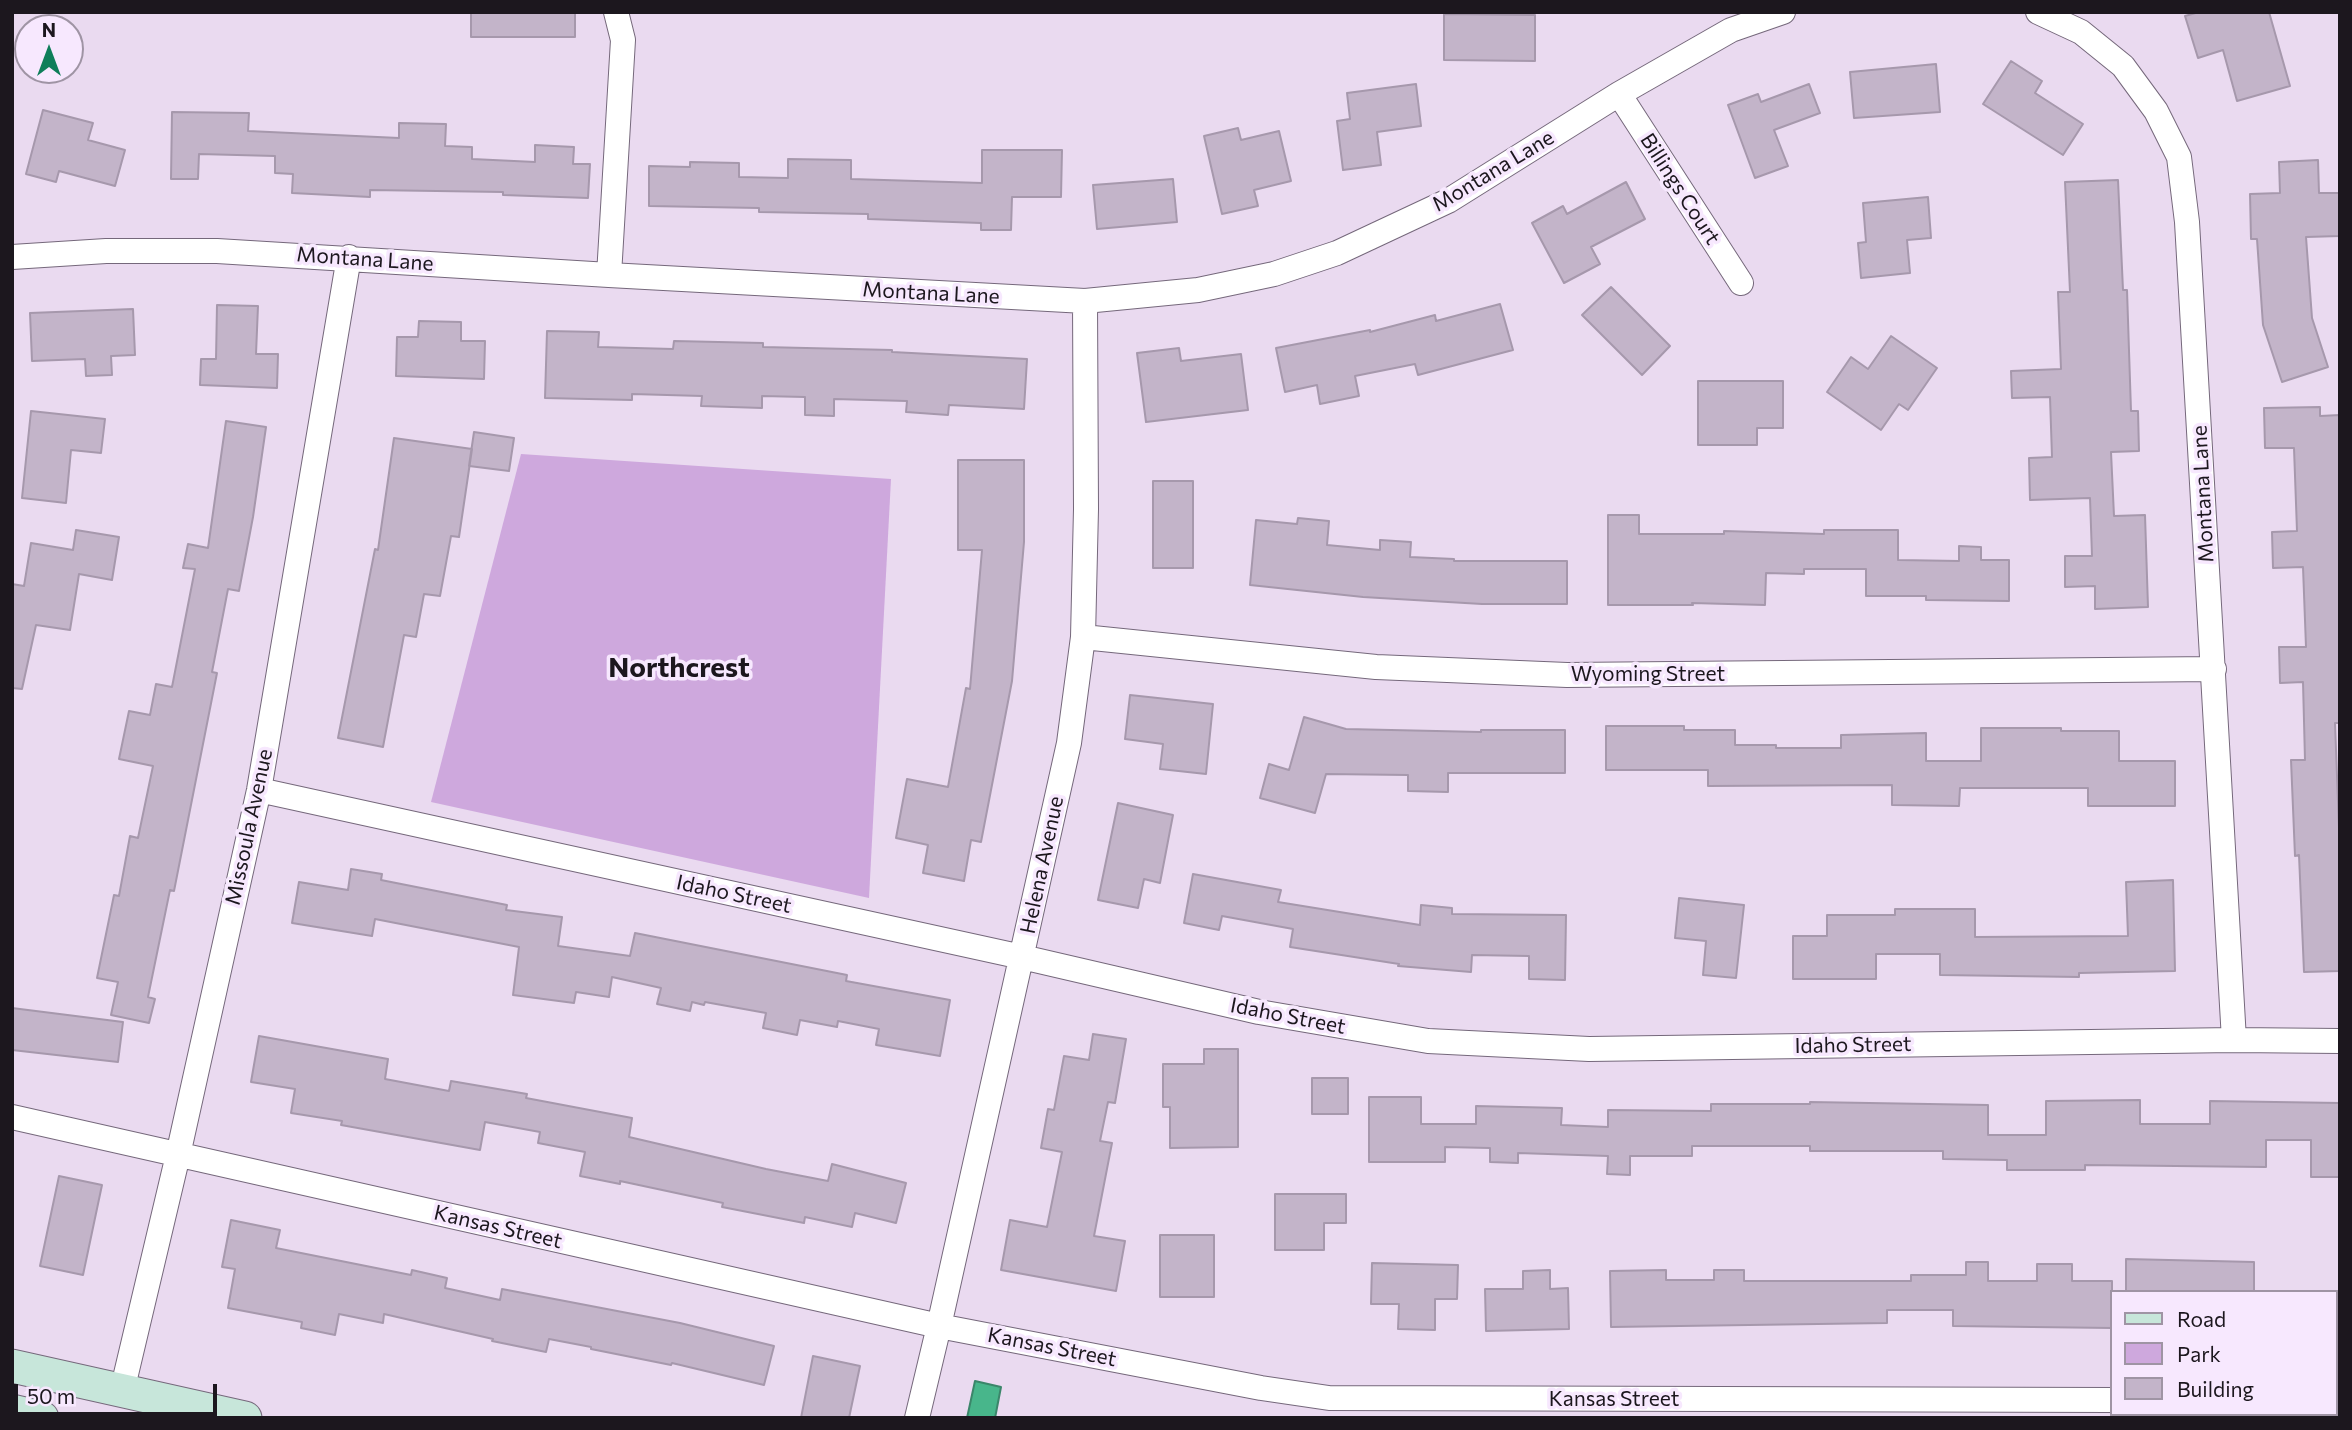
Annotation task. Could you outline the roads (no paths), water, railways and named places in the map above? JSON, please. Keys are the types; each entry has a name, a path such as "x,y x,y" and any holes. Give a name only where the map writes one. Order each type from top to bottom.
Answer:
{"main road":[{"path":"12,1366 245,1418"},
{"path":"12,1411 42,1418"}],"street":[{"path":"609,275 623,40 616,12"},
{"name":"Montana Lane","path":"12,257 106,251 189,251 349,257 609,275 1085,301 1198,290 1274,274 1337,253 1448,201 1619,94 1731,30 1783,12"},
{"name":"Montana Lane","path":"2038,12 2081,32 2123,66 2156,111 2179,158 2187,222 2234,1040"},
{"name":"Billings Court","path":"1619,94 1741,283"},
{"name":"Missoula Avenue","path":"122,1391 178,1155 259,790 349,257"},
{"name":"Helena Avenue","path":"917,1418 1069,743 1083,637 1086,509 1085,301"},
{"name":"Wyoming Street","path":"1083,637 1376,667 1567,675 2214,669"},
{"name":"Idaho Street","path":"259,790 1022,957 1259,1012 1428,1041 1589,1049 2234,1040 2340,1041"},
{"name":"Kansas Street","path":"12,1117 939,1326 1329,1398 2110,1400"}],"district":[{"name":"Northcrest","path":"679,668"}]}
